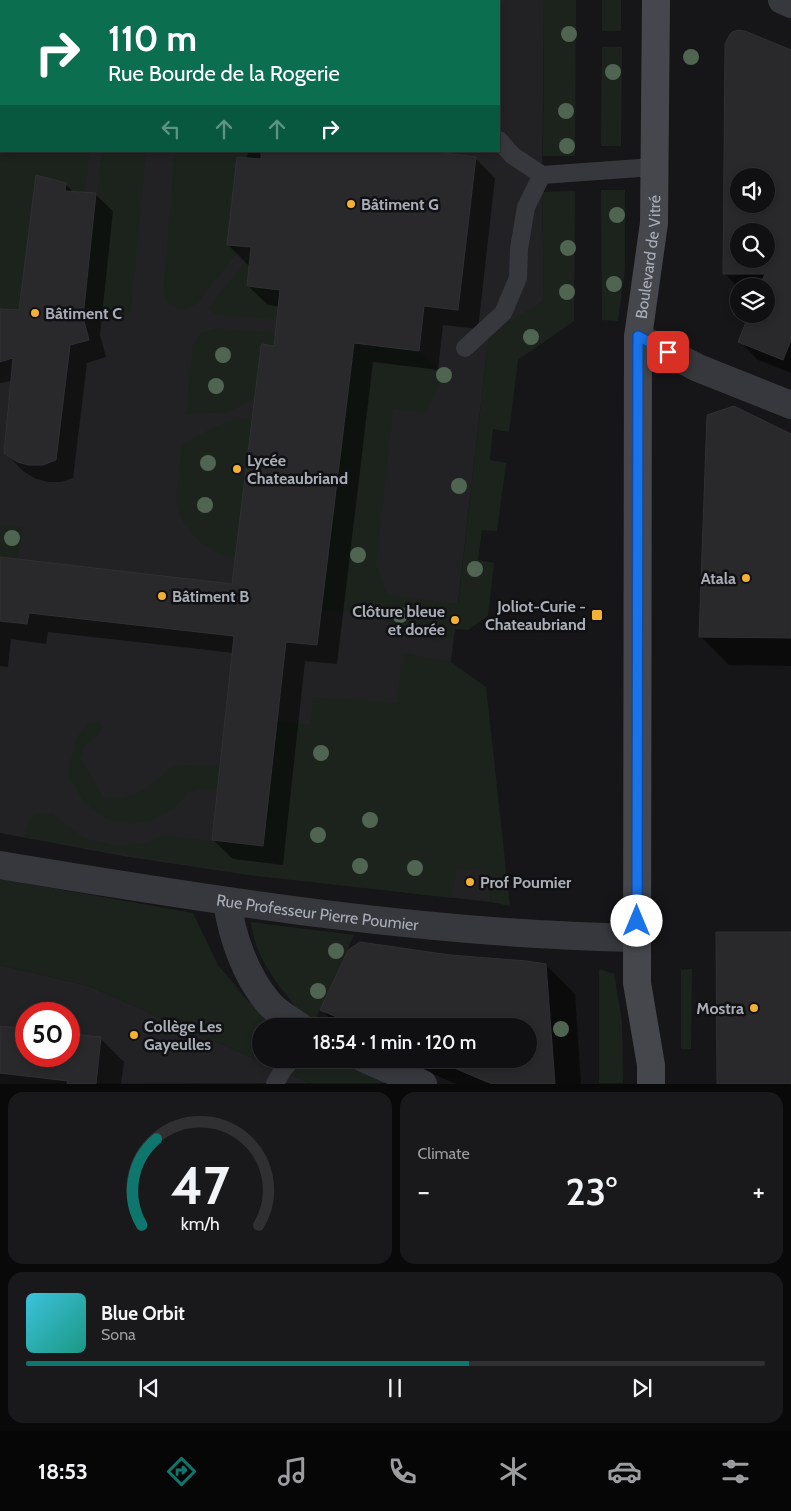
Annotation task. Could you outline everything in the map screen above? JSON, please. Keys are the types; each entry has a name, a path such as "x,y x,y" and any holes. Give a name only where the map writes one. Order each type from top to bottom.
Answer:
{"main road":[{"name":"Boulevard de Vitré","path":"651,1084 651,1065 637,984 638,336 654,223 656,0"}],"street":[{"path":"782,0 791,4"},
{"path":"638,336 698,368 791,405"},
{"name":"Rue Professeur Pierre Poumier","path":"0,865 227,902 394,923 583,937 637,938"},
{"path":"227,902 238,946 252,979 269,1003 289,1018"},
{"path":"386,1068 423,1084"}],"lane":[{"path":"500,141 512,155 542,175 654,167"},
{"path":"465,348 504,313 518,278 519,249 526,207 542,175"},
{"path":"275,1084 284,1068"}],"shaded area":[{"name":"Lycée Chateaubriand","path":"500,0 544,0 542,192 544,301 489,335 451,662 488,872 491,902 249,875 123,856 0,833 0,152 500,152"},
{"path":"544,0 576,0 575,156 543,156"},
{"path":"602,0 621,0 621,31 602,31"},
{"path":"602,47 622,47 621,146 601,146"},
{"path":"0,152 89,152 85,192 66,190 66,183 36,175 19,310 0,309"},
{"path":"102,152 146,152 131,311 117,322 107,311 83,307"},
{"path":"175,152 262,152 261,159 237,157 227,245 242,247 197,303 191,307 178,309 170,304 163,295"},
{"path":"601,190 625,190 625,269 618,321 602,320"},
{"path":"575,191 574,321 518,360 509,432 493,429 490,460 506,463 497,531 482,530 478,560 494,563 488,616 468,630 454,629 453,637 436,641 372,616 322,610 352,356 316,338 419,351 444,375 426,412 393,409 376,563 387,595 458,604 489,334 544,301 542,192"},
{"path":"250,256 247,286 280,290 277,320 215,314 208,308"},
{"path":"216,328 301,336 255,398 228,412 185,414 193,346 201,333"},
{"path":"243,419 252,420 235,557 219,554 199,541 183,523 176,501 182,445 219,426"},
{"path":"0,525 24,527 17,559 0,557"},
{"path":"404,653 451,662 486,687 510,906 491,902 487,872 456,869 453,898 249,875 23,837 28,822 38,813 53,814 84,838 117,846 145,843 165,836 263,846 277,721 310,725 313,697 398,703 399,677"},
{"path":"90,722 97,722 102,725 102,729 98,735 86,744 80,759 103,796 111,798 127,797 141,791 170,768 182,766 220,765 217,790 200,790 188,793 163,815 143,822 121,823 108,819 84,801 69,777 68,771 76,743 81,732"},
{"path":"0,879 193,913 218,965 248,1001 271,1018 252,1018 252,1058 89,986 0,965"},
{"path":"251,922 354,935 316,1018 304,1017 280,987 263,961"},
{"name":"Collège Les Gayeulles","path":"0,965 89,986 252,1058 252,1068 276,1068 310,1083 0,1084"},
{"path":"599,969 614,974 622,1021 623,1083 599,1083"},
{"path":"692,969 691,1049 681,1049 681,970"},
{"path":"276,1068 359,1068 395,1083 310,1083"}],"building":[{"path":"738,30 745,31 791,50 791,340 783,360 738,342 745,323 775,323 775,278 763,278 765,274 723,274 725,44 732,32"},
{"path":"261,152 438,152 476,157 458,310 424,306 419,351 354,343 317,645 286,642 263,846 212,840 234,636 29,613 27,624 0,621 0,557 232,584 261,346 262,344 274,346 280,290 247,286 251,247 227,245 237,157 261,159"},
{"name":"Bâtiment C","path":"36,175 66,183 65,191 96,193 83,317 89,340 70,345 56,460 43,465 29,465 17,462 4,453 13,358 0,362 0,309 19,310"},
{"name":"Atala","path":"734,406 791,434 791,638 699,637 707,415"},
{"name":"Mostra","path":"716,932 791,932 791,1084 717,1084"},
{"path":"360,942 450,955 546,964 555,1084 492,1084 454,1068 537,1068 537,1018 339,1018 320,1010 348,950"},
{"path":"0,1026 15,1028 15,1067 80,1067 80,1035 101,1037 96,1084 67,1084 68,1081 0,1073"}],"place":[{"name":"Bâtiment G","path":"351,204"},
{"name":"Bâtiment C","path":"35,313"},
{"name":"Lycée Chateaubriand","path":"237,469"},
{"name":"Atala","path":"746,578"},
{"name":"Bâtiment B","path":"162,596"},
{"name":"Joliot-Curie - Chateaubriand","path":"597,615"},
{"name":"Clôture bleue et dorée","path":"455,620"},
{"name":"Prof Poumier","path":"470,882"},
{"name":"Mostra","path":"754,1008"},
{"name":"Collège Les Gayeulles","path":"134,1035"}],"route":[{"path":"637,921 638,336 668,352"}]}
